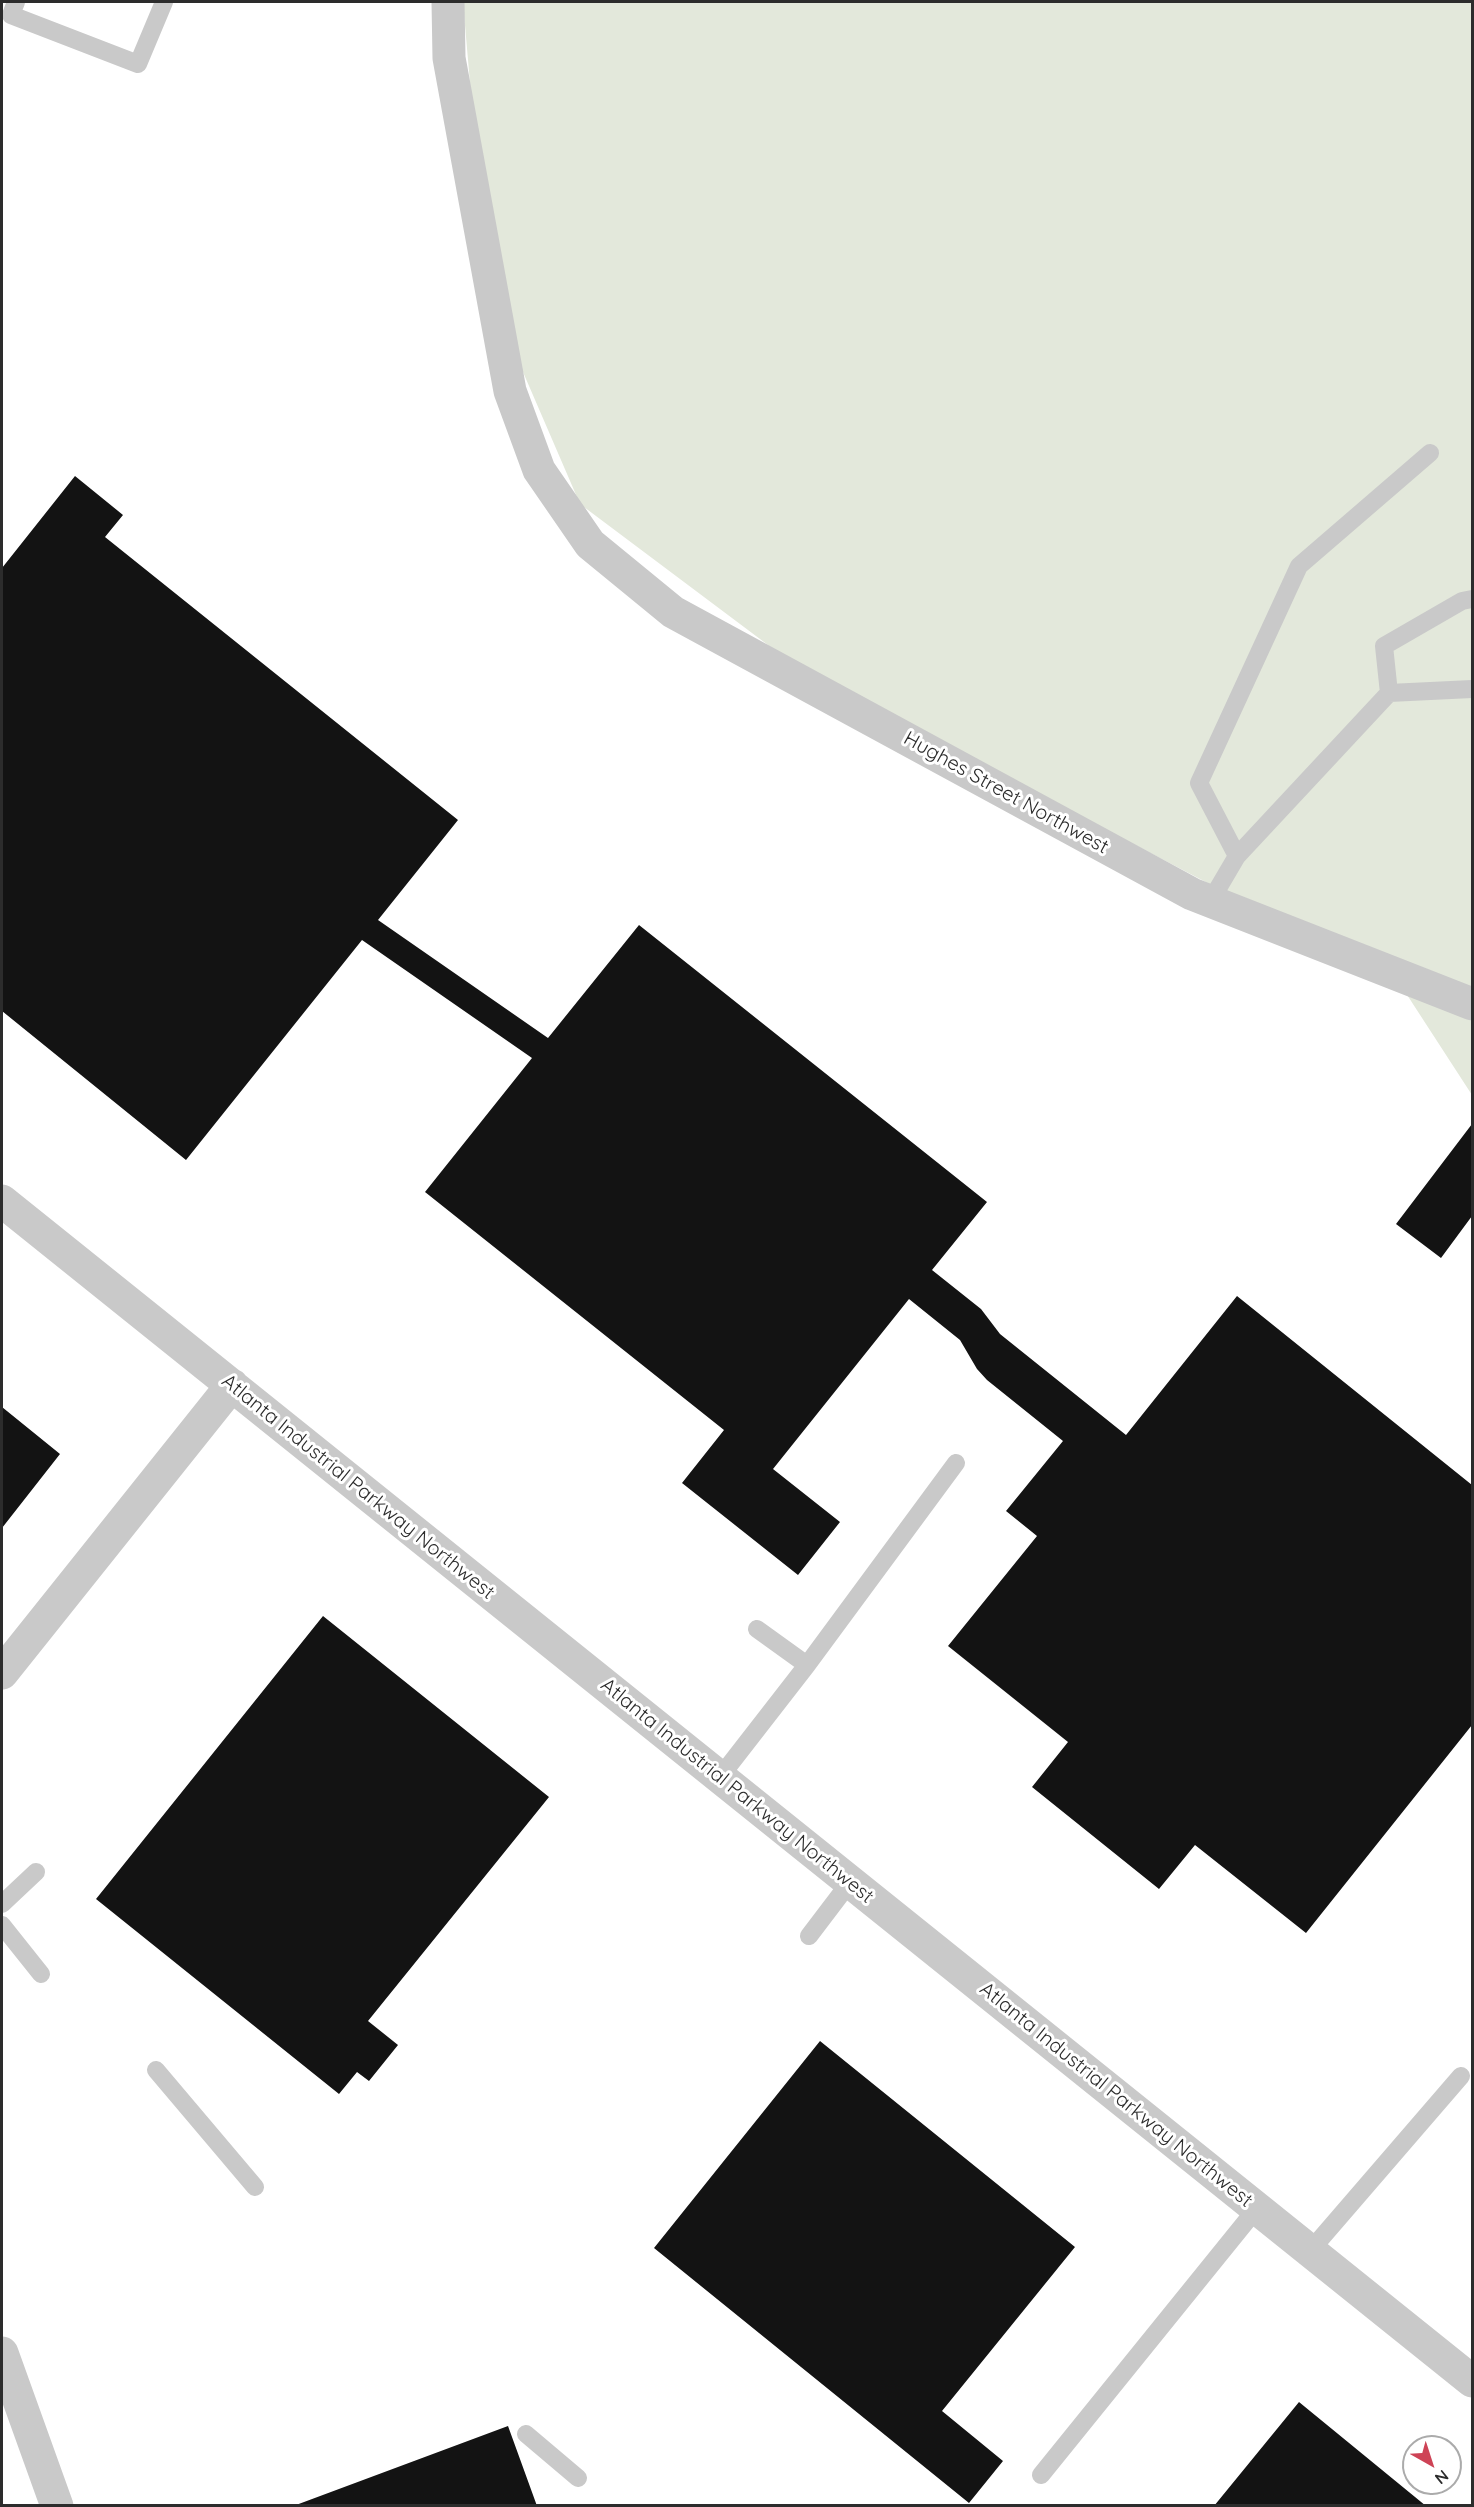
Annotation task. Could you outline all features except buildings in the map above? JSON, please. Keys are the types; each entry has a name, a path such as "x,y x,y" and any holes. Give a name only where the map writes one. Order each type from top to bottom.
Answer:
{"street":[{"name":"Hughes Street Northwest","path":"448,2 449,58 510,391 539,470 590,544 673,612 1181,889 1473,1004"},
{"name":"Atlanta Industrial Parkway Northwest","path":"2,1201 1473,2381"},
{"path":"2,1672 232,1385"},
{"path":"2,2353 57,2505"}],"lane":[{"path":"16,2 11,15 138,63 164,2"},
{"path":"1237,856 1199,783 1299,566 1430,453"},
{"path":"1389,693 1384,646 1467,600"},
{"path":"1210,902 1237,856 1389,693 1473,689"},
{"path":"720,1777 807,1665 956,1463"},
{"path":"757,1629 807,1665"},
{"path":"2,1904 36,1872"},
{"path":"808,1936 850,1882"},
{"path":"2,1925 41,1974"},
{"path":"156,2070 255,2187"},
{"path":"1310,2251 1461,2076"},
{"path":"1041,2475 1257,2208"},
{"path":"526,2434 578,2478"}],"shaded area":[{"path":"463,2 1472,2 1472,1095 1400,984 800,669 580,504 488,291"}]}
